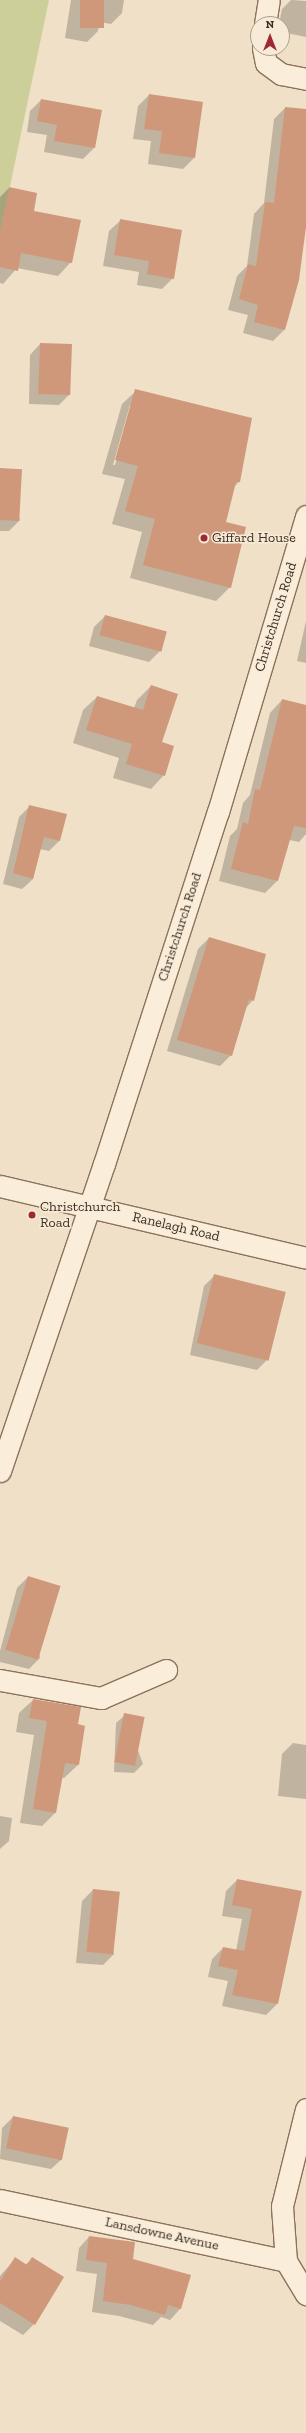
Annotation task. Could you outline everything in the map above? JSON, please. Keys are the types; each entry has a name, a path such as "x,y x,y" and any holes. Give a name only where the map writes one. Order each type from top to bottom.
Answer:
{"street":[{"path":"266,16 269,0"},
{"path":"265,56 266,63 281,74 306,79"},
{"name":"Christchurch Road","path":"0,1471 90,1207 218,812 301,552 306,516"},
{"name":"Ranelagh Road","path":"0,1186 306,1258"},
{"path":"0,1680 101,1698 166,1670"},
{"path":"306,2109 282,2206 286,2261 306,2294"},
{"name":"Lansdowne Avenue","path":"0,2200 286,2261"}],"green space":[{"path":"0,0 49,0 0,234"}],"building":[{"path":"80,0 104,0 104,28 80,28"},
{"path":"149,94 203,102 195,158 159,153 162,131 144,129"},
{"path":"41,99 102,110 95,148 54,141 57,125 37,121"},
{"path":"285,107 306,109 306,227 299,280 285,330 254,322 258,305 239,299 248,264 256,266 265,202 274,203"},
{"path":"9,187 37,193 34,211 81,220 72,263 21,253 18,271 0,267 0,232"},
{"path":"120,219 182,230 174,279 147,274 149,261 114,255"},
{"path":"40,343 72,344 70,395 38,394"},
{"path":"135,389 252,418 240,482 236,482 226,522 246,527 231,588 143,565 155,519 125,511 138,466 115,460"},
{"path":"0,468 22,469 19,521 0,520"},
{"path":"105,615 167,632 161,652 100,635"},
{"path":"151,685 178,694 162,742 174,746 165,776 126,764 132,744 86,730 97,696 143,710"},
{"path":"282,699 306,705 306,828 294,826 278,881 231,869 243,822 248,824 255,789 260,790"},
{"path":"29,805 67,814 60,841 44,837 33,879 13,873"},
{"path":"209,937 266,954 254,1001 249,999 232,1056 177,1040"},
{"path":"214,1274 286,1292 269,1361 197,1343"},
{"path":"28,1576 61,1586 38,1660 5,1650"},
{"path":"33,1699 81,1707 78,1724 85,1726 79,1765 65,1763 56,1813 33,1809 47,1721 29,1718"},
{"path":"124,1713 145,1717 135,1766 114,1762"},
{"path":"237,1879 302,1891 278,2004 232,1995 238,1970 218,1966 223,1947 244,1951 252,1909 232,1905"},
{"path":"93,1889 120,1892 113,1954 86,1952"},
{"path":"13,2116 69,2128 62,2160 6,2148"},
{"path":"89,2236 135,2242 133,2259 191,2275 181,2309 168,2305 165,2315 131,2305 103,2301 107,2263 86,2260"},
{"path":"15,2257 27,2265 32,2257 64,2277 35,2325 0,2303 0,2281"}],"place":[{"name":"Giffard House","path":"204,538"},
{"name":"Christchurch Road","path":"32,1215"}]}
